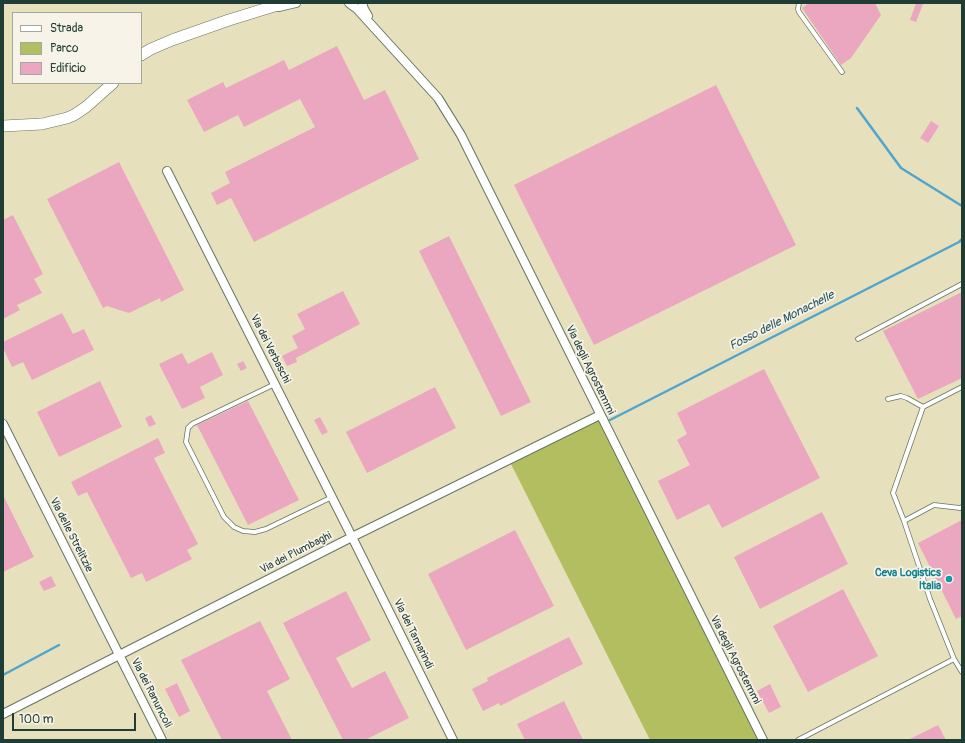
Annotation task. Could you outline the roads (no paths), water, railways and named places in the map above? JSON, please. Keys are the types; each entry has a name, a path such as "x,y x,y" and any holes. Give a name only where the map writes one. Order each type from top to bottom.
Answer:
{"main road":[{"path":"142,54 172,40 284,3"},
{"path":"3,126 42,124 67,118 86,107 112,84"}],"street":[{"path":"261,10 296,3"},
{"name":"Via degli Agrostemmi","path":"349,3 357,9 374,27 438,98 461,135 763,740"},
{"name":"Via degli Agrostemmi","path":"362,3 374,27"},
{"name":"Via dei Verbaschi","path":"168,171 352,537"},
{"name":"Via dei Plumbaghi","path":"3,714 352,537 600,415"},
{"name":"Via delle Strelitzie","path":"3,424 119,655"},
{"name":"Via dei Tamarindi","path":"352,537 453,740"},
{"name":"Via dei Ranuncoli","path":"119,655 162,740"}],"lane":[{"path":"799,3 799,12 842,72"},
{"path":"858,339 962,284"},
{"path":"275,384 192,424 188,428 186,442 224,517 234,527 244,531 255,532 266,529 332,497"},
{"path":"962,387 923,407 893,493 930,599 954,659 962,672"},
{"path":"888,399 900,396 907,398 923,407"},
{"path":"904,521 934,505 962,507"},
{"path":"798,740 954,659"}],"waterway":[{"name":"Fosso delle Monachelle","path":"857,108 901,168 962,206"},
{"name":"Fosso delle Monachelle","path":"610,420 959,242 962,239"},
{"name":"Fosso delle Monachelle","path":"3,675 59,645"}],"place":[{"name":"Ceva Logistics Italia","path":"949,579"}]}
